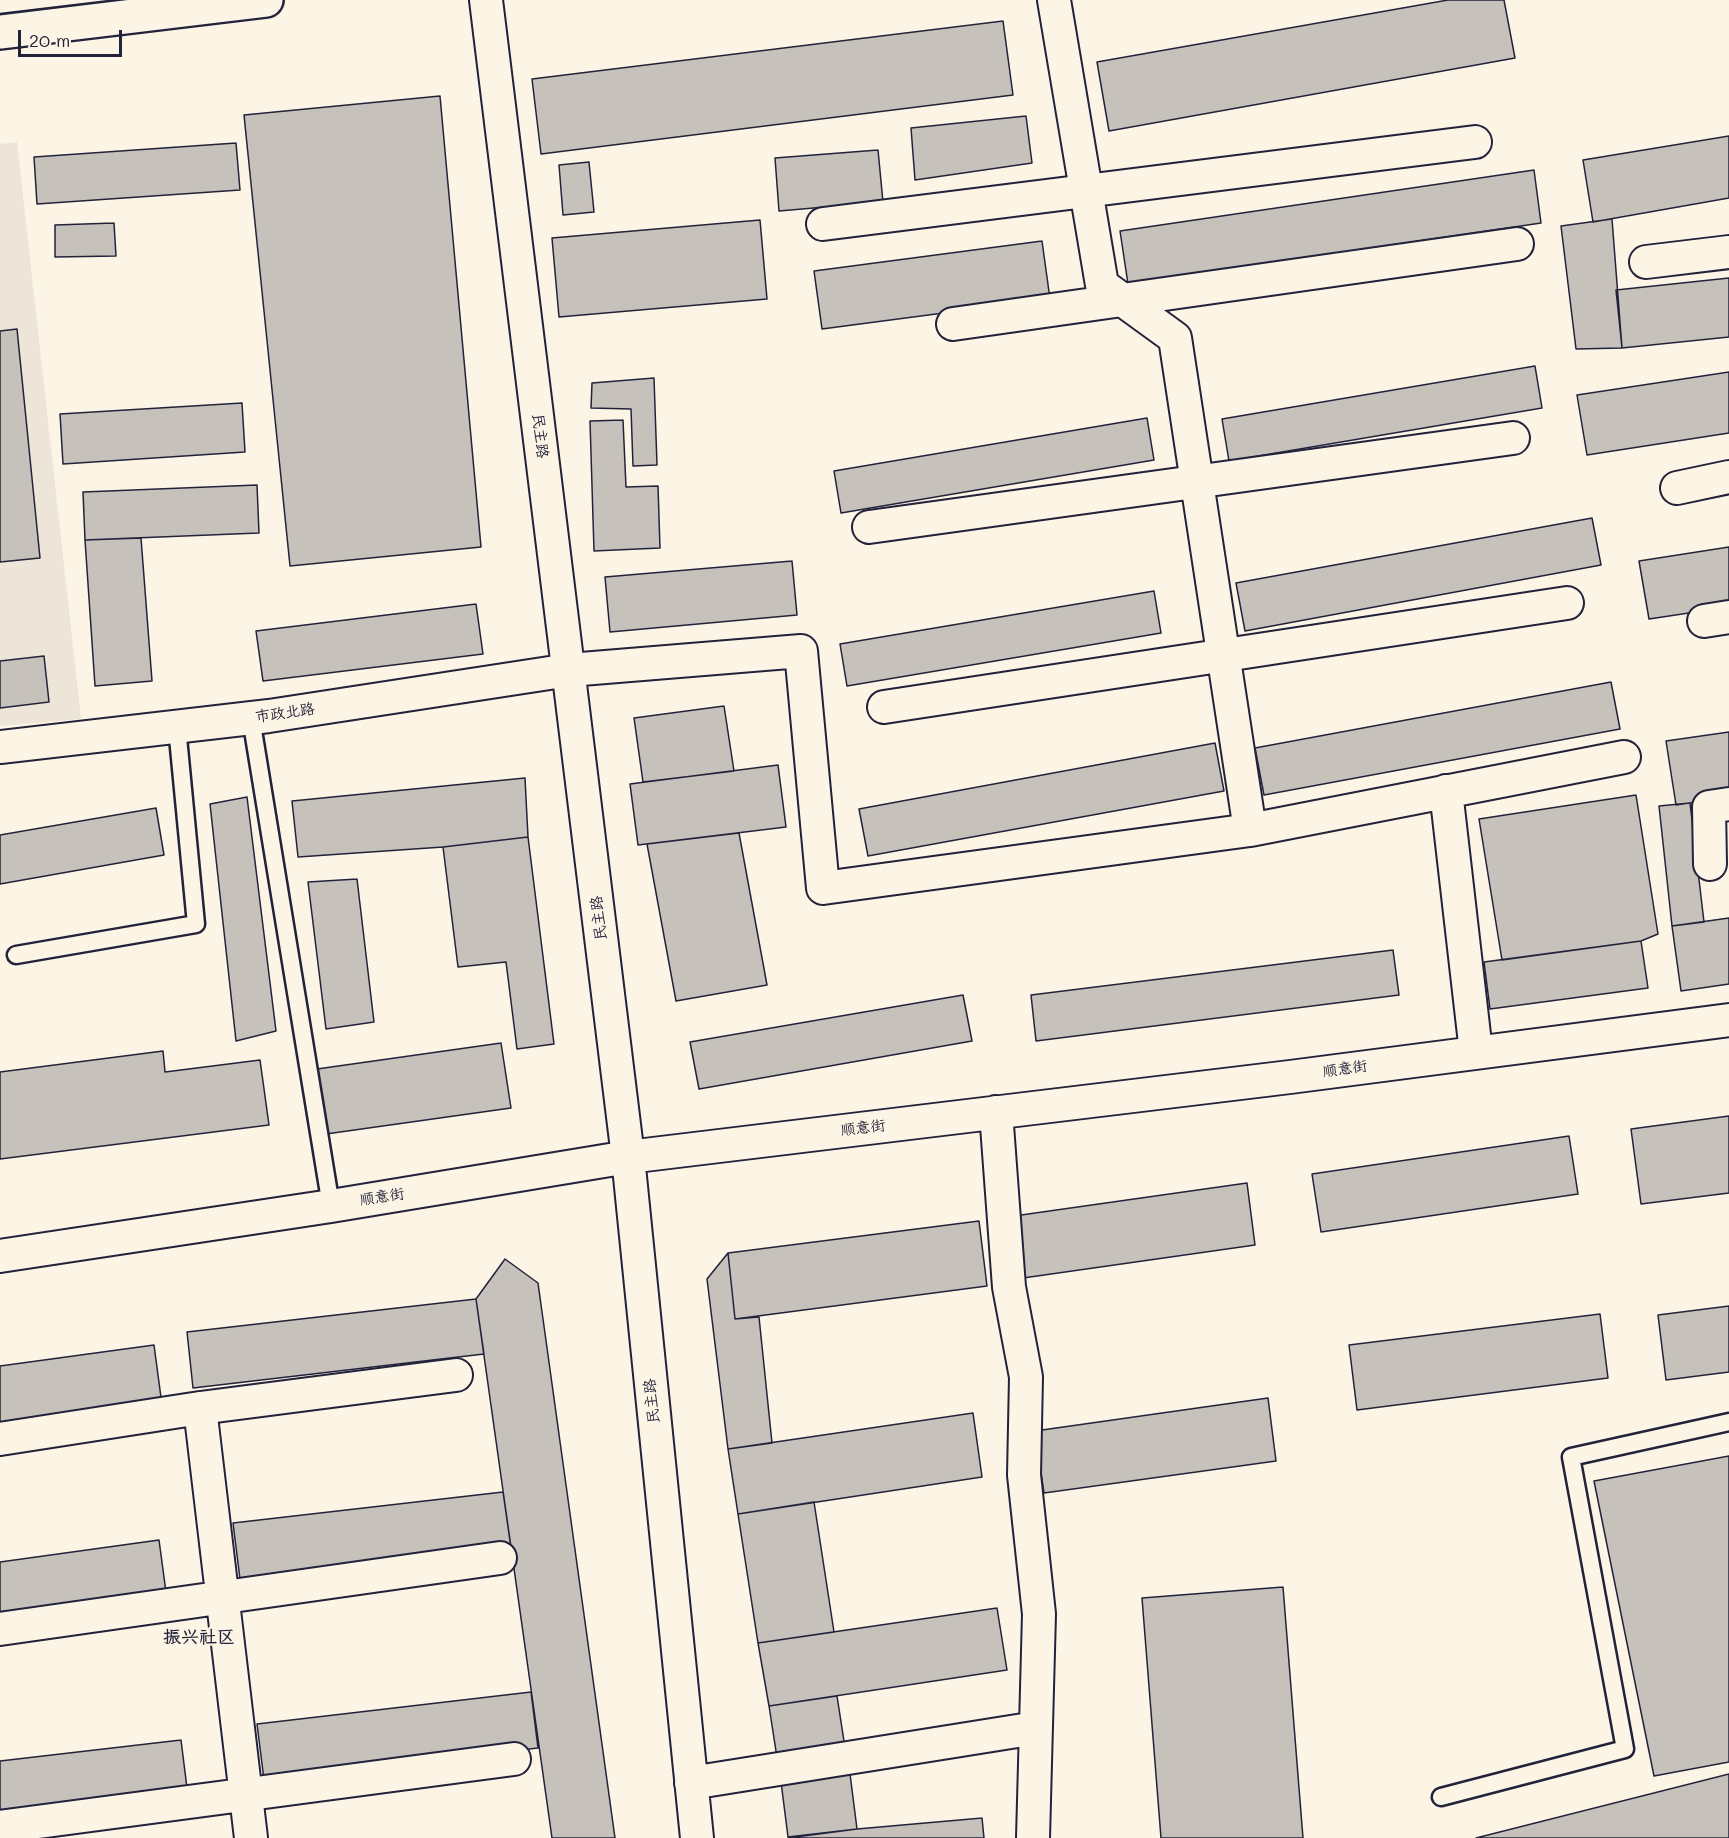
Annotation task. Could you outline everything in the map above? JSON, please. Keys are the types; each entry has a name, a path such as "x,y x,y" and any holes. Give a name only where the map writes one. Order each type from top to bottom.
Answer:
{"street":[{"path":"0,33 266,0"},
{"name":"民主路","path":"486,0 628,1157 697,1838"},
{"path":"1054,0 1102,285 1176,338 1250,830 1624,757"},
{"path":"823,224 1475,142"},
{"path":"953,324 1517,244"},
{"path":"1646,262 1729,252"},
{"path":"869,527 1513,438"},
{"path":"1677,488 1729,477"},
{"path":"884,707 1567,603"},
{"name":"市政北路","path":"0,747 251,718 568,670 801,651 823,888 1250,830"},
{"path":"1446,791 1476,1052"},
{"path":"1710,864 1709,807 1729,804"},
{"name":"顺意街","path":"0,1257 628,1157 1729,1020"},
{"path":"996,1112 1009,1287 1026,1377 1024,1475 1039,1614 1033,1838"},
{"path":"0,1439 200,1408 456,1375"},
{"path":"200,1408 251,1838"},
{"path":"0,1629 500,1558"},
{"path":"691,1783 1036,1728"},
{"path":"0,1827 514,1759"}],"lane":[{"path":"251,718 331,1206"},
{"path":"16,955 196,924 177,727"},
{"path":"1441,1797 1625,1749 1571,1457 1729,1422"}],"shaded area":[{"path":"17,142 81,719 0,726 0,144"}],"building":[{"path":"1448,0 1504,0 1515,58 1109,131 1097,62"},
{"path":"1003,21 1013,95 541,154 532,79"},
{"path":"440,96 481,547 290,566 244,115"},
{"path":"1026,116 1032,163 915,180 911,128"},
{"path":"1729,136 1729,198 1593,222 1583,160"},
{"path":"236,143 240,190 37,204 34,157"},
{"path":"878,150 883,202 779,211 775,158"},
{"path":"589,162 594,212 563,215 559,165"},
{"path":"1534,170 1541,223 1128,284 1120,231"},
{"path":"1612,219 1622,348 1576,349 1561,226"},
{"path":"760,220 767,299 559,317 552,238"},
{"path":"114,223 116,256 55,257 55,225"},
{"path":"1042,241 1050,299 822,329 814,271"},
{"path":"1729,278 1729,337 1622,348 1616,290"},
{"path":"17,329 40,558 0,562 0,331"},
{"path":"1535,366 1542,408 1229,461 1222,419"},
{"path":"1729,372 1729,433 1587,455 1577,395"},
{"path":"654,378 657,465 633,466 631,409 591,408 592,383"},
{"path":"242,403 245,452 63,464 60,414"},
{"path":"1147,418 1154,460 841,513 834,471"},
{"path":"623,420 626,487 658,486 660,548 594,551 590,421"},
{"path":"257,485 259,533 85,540 83,492"},
{"path":"1592,518 1601,565 1245,631 1236,583"},
{"path":"141,538 152,681 95,686 85,540"},
{"path":"1729,547 1729,607 1649,619 1639,561"},
{"path":"792,561 797,615 610,632 605,577"},
{"path":"1154,591 1161,633 847,686 840,644"},
{"path":"476,604 483,654 263,681 256,631"},
{"path":"44,656 49,702 0,708 0,661"},
{"path":"1611,682 1620,729 1264,795 1255,748"},
{"path":"724,706 734,771 643,782 634,718"},
{"path":"1729,732 1729,797 1676,805 1666,741"},
{"path":"1215,743 1224,791 868,856 859,809"},
{"path":"778,765 786,827 638,845 630,784"},
{"path":"525,778 528,837 443,847 298,857 292,801"},
{"path":"1636,795 1658,934 1641,941 1502,960 1479,819"},
{"path":"247,797 276,1031 236,1041 210,804"},
{"path":"1690,803 1704,922 1672,926 1659,806"},
{"path":"156,808 164,855 0,884 0,835"},
{"path":"739,833 767,985 676,1001 647,844"},
{"path":"528,837 554,1044 517,1049 506,962 458,967 443,847"},
{"path":"357,879 374,1022 326,1029 308,882"},
{"path":"1729,918 1729,984 1681,991 1672,926"},
{"path":"1641,941 1648,988 1490,1009 1484,962"},
{"path":"1393,950 1399,995 1036,1041 1031,995"},
{"path":"963,995 972,1041 699,1089 690,1042"},
{"path":"501,1043 511,1108 326,1134 317,1069"},
{"path":"163,1051 165,1072 260,1060 269,1125 0,1159 0,1072"},
{"path":"1729,1116 1729,1193 1641,1204 1631,1129"},
{"path":"1569,1136 1578,1194 1321,1232 1312,1174"},
{"path":"1247,1183 1255,1245 1023,1278 1014,1216"},
{"path":"979,1221 987,1286 735,1319 728,1253"},
{"path":"728,1253 735,1319 759,1317 772,1443 728,1449 707,1279"},
{"path":"505,1259 538,1283 615,1838 552,1838 476,1299"},
{"path":"476,1299 484,1354 193,1388 187,1332"},
{"path":"1729,1306 1729,1372 1666,1380 1658,1315"},
{"path":"1600,1314 1608,1378 1357,1410 1349,1345"},
{"path":"154,1345 162,1405 0,1426 0,1366"},
{"path":"1268,1398 1276,1461 1044,1493 1035,1431"},
{"path":"973,1413 982,1477 738,1514 728,1449"},
{"path":"1729,1456 1729,1762 1654,1776 1594,1481"},
{"path":"503,1492 511,1548 240,1579 233,1523"},
{"path":"814,1502 834,1632 758,1643 738,1514"},
{"path":"159,1540 166,1592 0,1614 0,1562"},
{"path":"1283,1587 1303,1838 1161,1838 1142,1598"},
{"path":"997,1608 1007,1670 769,1706 758,1643"},
{"path":"531,1692 538,1748 264,1780 257,1724"},
{"path":"837,1696 846,1754 778,1764 769,1706"},
{"path":"181,1740 188,1796 0,1817 0,1761"},
{"path":"849,1766 857,1829 788,1837 780,1774"},
{"path":"1729,1774 1729,1838 1476,1838"},
{"path":"982,1818 984,1838 788,1838 857,1829"}],"district":[{"name":"振兴社区","path":"199,1637"}]}
